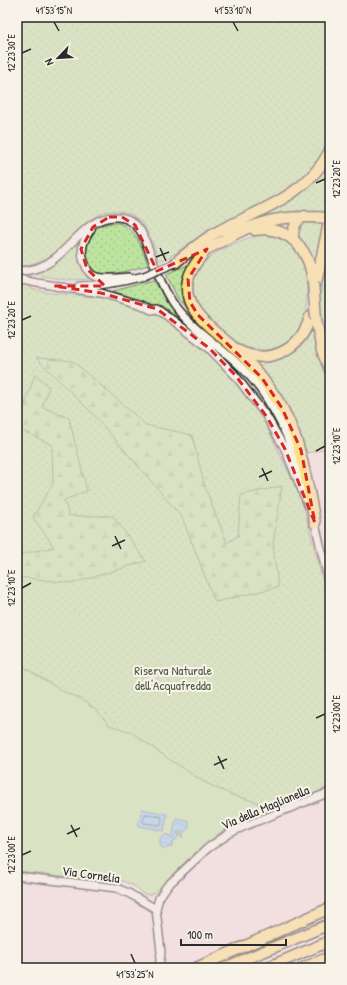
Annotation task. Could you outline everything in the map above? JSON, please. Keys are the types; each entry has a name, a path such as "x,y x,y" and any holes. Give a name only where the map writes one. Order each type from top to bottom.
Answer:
{"highway":[{"path":"175,263 195,246 215,233 297,190 320,168 330,150"},
{"path":"175,263 238,233 276,219 309,216 330,218 314,282 313,318 322,351 330,370"},
{"path":"293,238 296,222 301,218 309,216"},
{"path":"238,233 257,229 272,229 283,232 293,238 307,258 314,282"},
{"path":"207,249 198,259 188,279 188,297 192,307 198,315 235,349 262,378 282,408 295,433 303,462 315,523"},
{"path":"235,349 257,356 269,356 281,352 293,345 302,336 313,318"},
{"path":"196,968 330,906"},
{"path":"224,968 330,924"},
{"path":"266,968 330,941"},
{"path":"303,968 330,957"}],"street":[{"path":"17,271 33,269 51,262 92,225 100,220 109,217 126,218 135,225 143,235 164,288 176,308 239,364 261,391 279,420 291,445 315,523 330,587"},
{"path":"100,220 92,226 88,232 81,249 83,261 89,272 94,276 106,278 144,276"},
{"path":"54,286 99,286 122,282 144,276 175,263"},
{"path":"17,279 101,293 142,305 151,310 157,309 209,348 235,375 267,417 288,454 315,523"},
{"name":"Via della Maglianella","path":"159,968 161,952 156,909 159,898 167,886 208,848 225,836 245,826 330,792"},
{"name":"Via Cornelia","path":"17,876 117,888 156,909"}],"highlighted area":[{"path":"109,217 122,217 135,225 157,271 207,249 188,279 190,302 198,315 262,378 282,408 301,450 315,523 285,449 267,417 235,375 209,348 157,309 101,293 54,286 105,286 87,269 81,249 93,227"}],"green space":[{"name":"Riserva Naturale dell'Acquafredda","path":"17,17 330,17 330,142 321,160 308,175 276,198 221,224 176,253 159,261 150,237 141,222 128,213 109,211 93,218 56,252 46,259 28,265 31,289 51,293 109,298 147,309 166,319 180,329 228,372 263,419 302,500 330,610 330,786 314,794 240,821 228,828 207,843 158,890 117,854 17,820"},
{"path":"330,161 329,212 297,211 277,214 239,227 238,225 294,199 314,182"},
{"path":"293,222 289,232 275,226 275,224"},
{"path":"301,222 324,225 315,267 298,237 297,228"},
{"path":"118,223 130,229 134,234 141,246 148,265 111,274 99,273 93,270 87,260 86,254 89,240 91,235 100,226"},
{"path":"263,235 281,239 291,245 299,255 304,266 307,289 306,308 302,325 292,339 269,350 248,348 230,337 199,307 193,288 197,273 206,260 239,241"},
{"path":"76,243 79,244 79,254 82,268 92,279 66,280 32,274 56,261"},
{"path":"326,260 326,289 330,322 330,362 323,338 319,302"},
{"path":"190,264 190,312 178,299 166,274"},
{"path":"154,280 167,303 182,321 162,306 151,304 113,291"},
{"path":"314,326 326,370 330,376 330,448 307,453 291,415 277,391 252,360 273,359 289,354 303,344"},
{"path":"36,358 73,361 146,425 192,435 205,487 227,543 238,536 241,495 282,486 273,544 278,587 215,602 182,517 94,415"},
{"path":"35,374 49,387 42,407 69,418 87,491 64,500 69,516 113,516 146,561 73,583 17,577 17,555 54,547 33,517 53,484 52,445 17,428"},
{"path":"17,663 66,693 79,698 97,711 109,725 131,732 204,782 232,795 257,802 261,813 227,827 187,860 154,893 150,895 143,894 136,887 123,881 106,882 17,871"}],"water":[{"path":"142,809 167,814 164,831 138,826"},
{"path":"176,818 187,820 189,823 189,828 185,832 177,832 177,834 183,834 184,837 180,835 176,840 174,840 171,847 164,849 160,846 160,839 167,835 170,835 172,838"}]}
